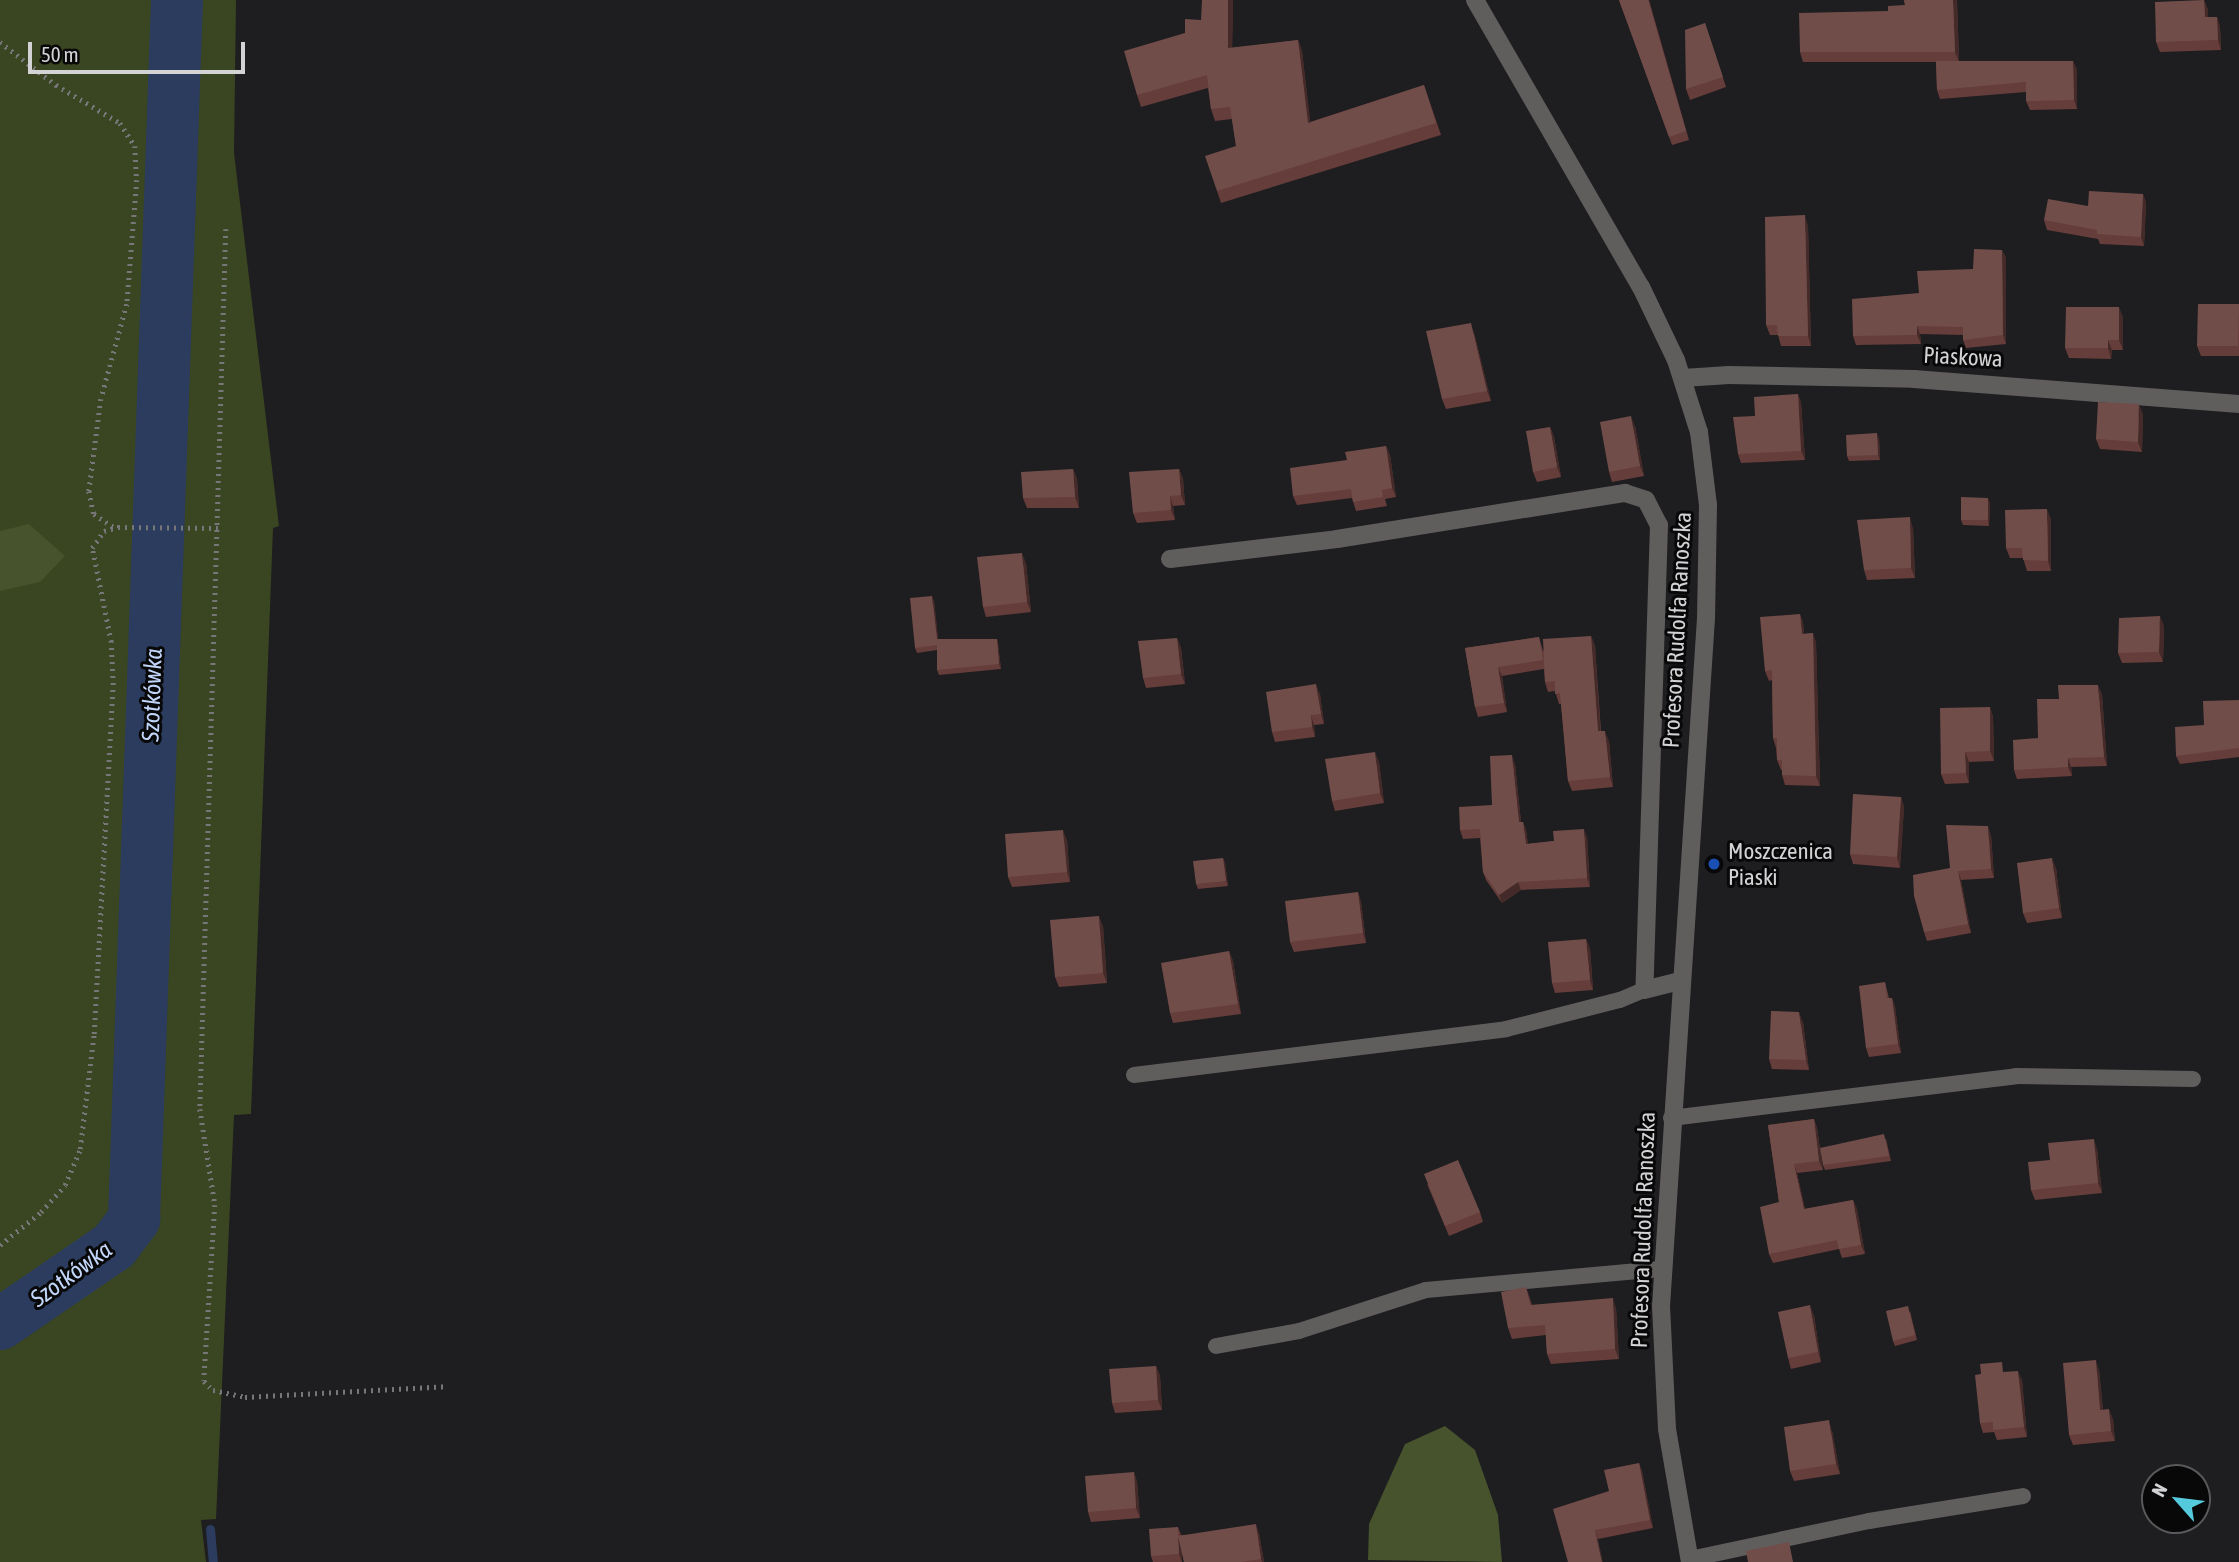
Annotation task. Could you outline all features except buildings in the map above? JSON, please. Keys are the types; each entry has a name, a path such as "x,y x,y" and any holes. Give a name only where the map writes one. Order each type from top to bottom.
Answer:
{"street":[{"name":"Profesora Rudolfa Ranoszka","path":"1476,0 1641,286 1683,378 1699,432 1709,505 1706,618 1663,1269 1667,1429 1690,1561"},
{"name":"Piaskowa","path":"1683,378 1729,375 1914,379 2239,404"},
{"name":"Profesora Rudolfa Ranoszka","path":"1170,559 1337,539 1625,493 1646,500 1658,525 1644,990"},
{"path":"1644,990 1681,981"}],"lane":[{"path":"1134,1075 1506,1030 1620,1000 1644,990"},
{"path":"1671,1118 2016,1076 2193,1079"},
{"path":"1216,1346 1299,1331 1426,1290 1663,1269"},
{"path":"1690,1561 1869,1521 2023,1496"}],"path":[{"path":"0,42 56,85 120,123 135,146 138,180 127,304 101,400 89,491 94,514 116,528"},
{"path":"226,229 220,528 212,603 200,1095 215,1205 204,1381 213,1390 246,1397 446,1386"},
{"path":"0,1245 41,1212 65,1185 80,1149 94,1034 113,685 111,642 92,548 104,531 116,528 220,528"}],"green space":[{"path":"0,0 236,0 234,153 279,526 273,528 251,1114 234,1115 216,1519 201,1520 206,1562 0,1562"},
{"path":"29,524 65,556 40,582 0,591 0,531"},
{"path":"1445,1426 1475,1450 1498,1515 1502,1562 1368,1560 1369,1524 1405,1444"}],"waterway":[{"name":"Szotkówka","path":"0,1324 114,1246 134,1219 177,0"},
{"path":"210,1529 213,1562"}],"place":[{"name":"Moszczenica Piaski","path":"1714,864"}]}
